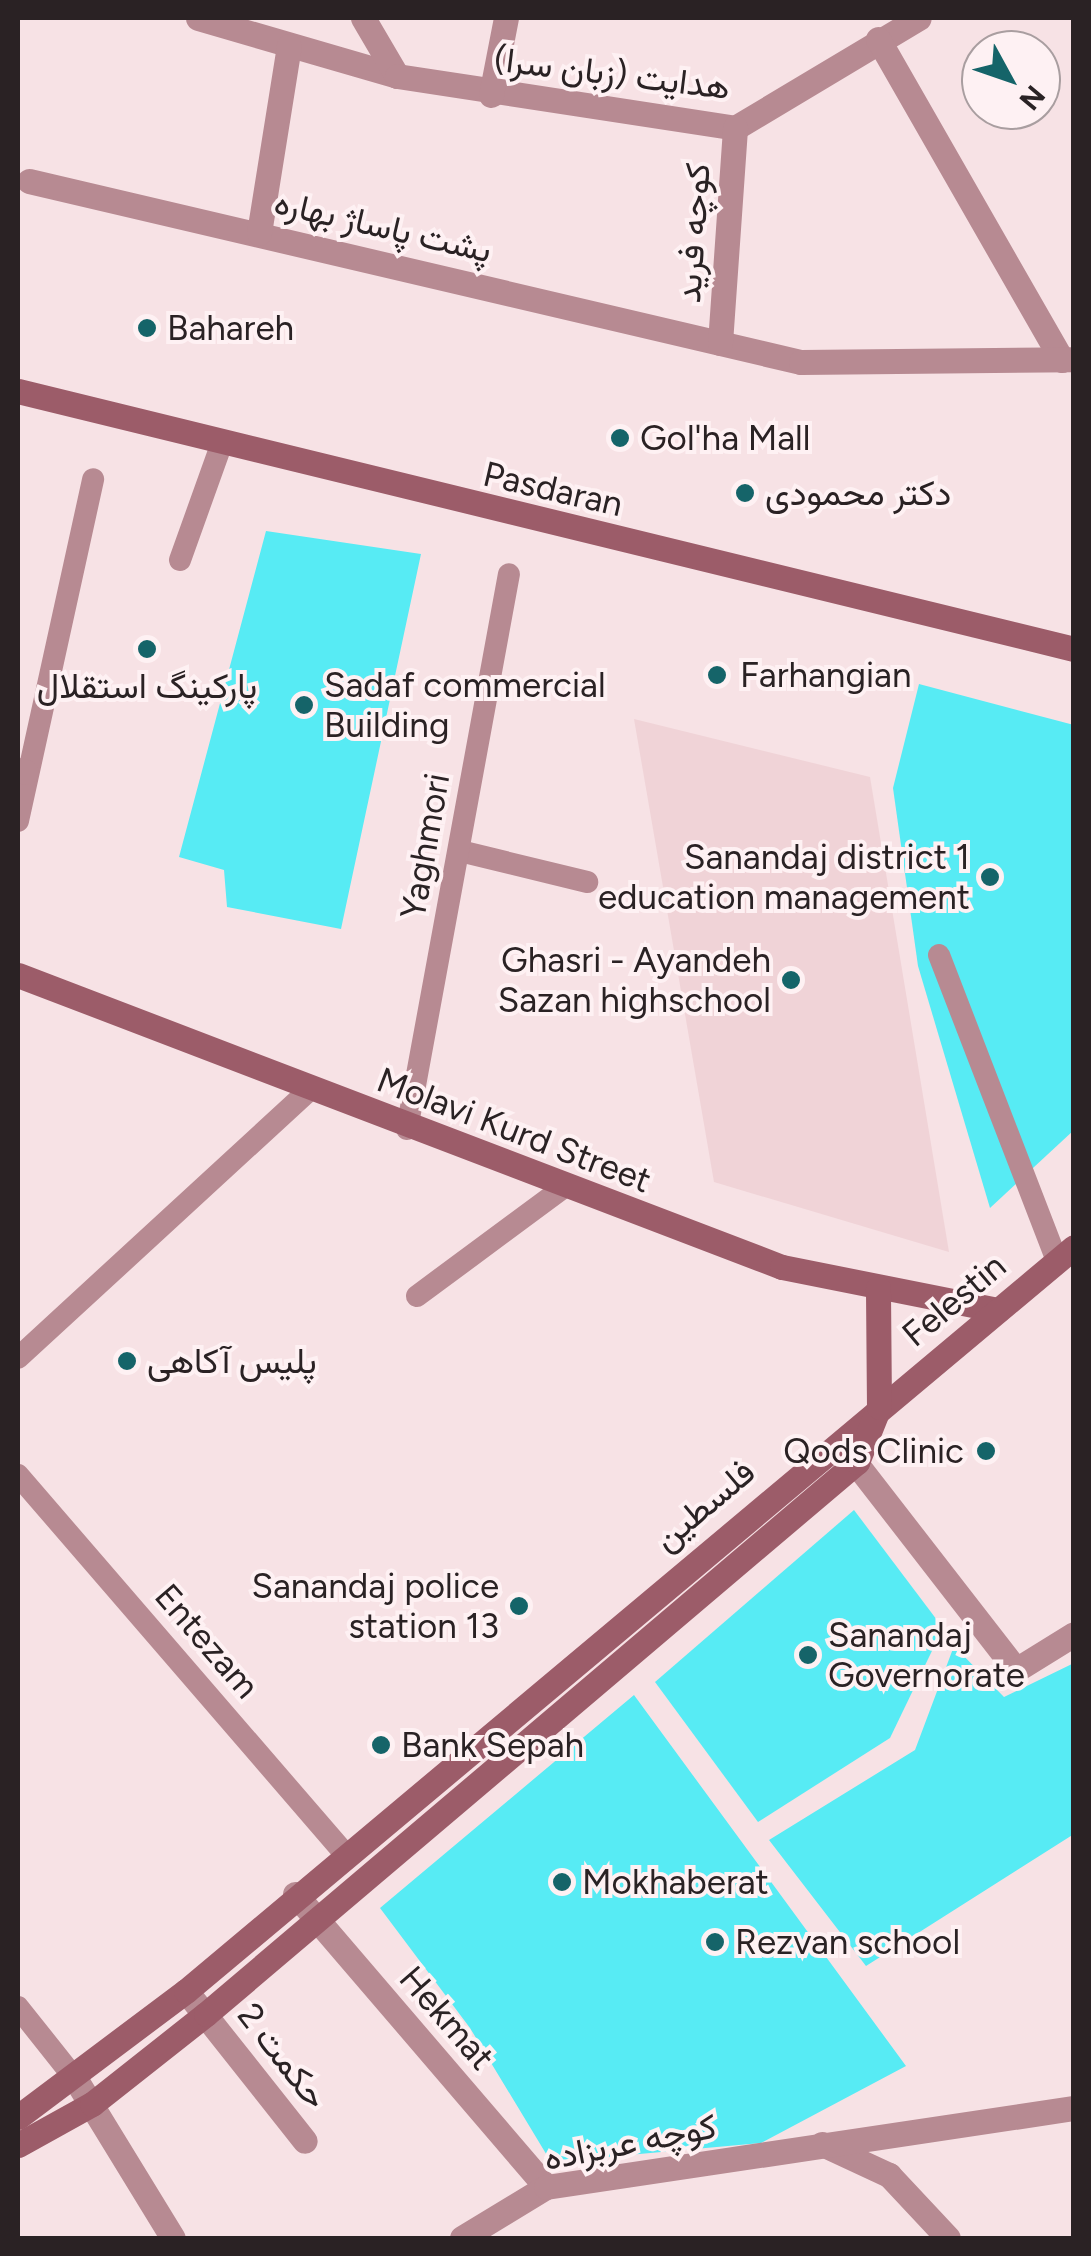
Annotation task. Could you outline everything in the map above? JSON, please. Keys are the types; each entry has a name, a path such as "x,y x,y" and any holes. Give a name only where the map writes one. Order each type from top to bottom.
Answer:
{"main road":[{"name":"Pasdaran","path":"18,391 1074,650"},
{"name":"Molavi Kurd Street","path":"18,974 407,1129 782,1268 998,1310"},
{"name":"Felestin","path":"879,1408 1065,1254"},
{"path":"878,1288 879,1408"},
{"name":"فلسطین","path":"18,2117 76,2080 186,1991 343,1852 879,1408"},
{"name":"فلسطین","path":"18,2145 92,2104 206,2014 857,1462 879,1408"}],"street":[{"name":"هدایت (زبان سرا)","path":"198,18 397,76 491,96 736,128 919,18"},
{"path":"362,18 397,76"},
{"path":"491,96 506,18"},
{"path":"878,40 1068,359"},
{"path":"259,232 289,46"},
{"name":"کوچه فرید","path":"720,344 736,128"},
{"name":"پشت پاساژ بهاره","path":"28,181 259,232 801,362 1068,359"},
{"path":"836,1440 1016,1670 1074,1634"},
{"name":"Hekmat","path":"296,1894 546,2187"},
{"name":"حکمت 2","path":"186,1991 305,2141"},
{"path":"76,2080 174,2238"},
{"path":"822,2144 1074,2108"},
{"path":"822,2144 889,2175 948,2238"},
{"name":"کوچه عربزاده","path":"462,2238 546,2187 822,2144"}],"lane":[{"path":"180,560 222,443"},
{"path":"18,822 22,771 93,479"},
{"name":"Yaghmori","path":"407,1129 510,574"},
{"path":"460,851 588,882"},
{"path":"938,954 1065,1254"},
{"path":"18,1358 311,1088"},
{"path":"417,1296 563,1188"},
{"name":"Entezam","path":"18,1475 343,1852"},
{"path":"18,2007 76,2080"}],"shaded area":[{"name":"Ghasri - Ayandeh Sazan highschool","path":"634,719 870,777 949,1252 714,1182"}],"building":[{"name":"Sadaf commercial Building","path":"266,531 421,554 341,929 227,907 224,870 179,857"},
{"name":"Sanandaj district 1 education management","path":"919,684 1074,725 1074,1130 990,1208 918,966 893,788"},
{"name":"Sanandaj Governorate","path":"854,1510 943,1628 890,1738 758,1822 655,1682"},
{"path":"954,1646 1004,1697 1074,1663 1074,1834 866,1966 769,1840 915,1750"},
{"path":"634,1695 906,2066 761,2143 551,2162 470,2028 380,1908"}],"place":[{"name":"Bahareh","path":"147,328"},
{"name":"Gol'ha Mall","path":"620,438"},
{"name":"دکتر محمودی","path":"745,493"},
{"name":"پارکینگ استقلال","path":"147,649"},
{"name":"Farhangian","path":"717,675"},
{"name":"Sadaf commercial Building","path":"304,705"},
{"name":"Sanandaj district 1 education management","path":"990,877"},
{"name":"Ghasri - Ayandeh Sazan highschool","path":"791,980"},
{"name":"پلیس آکاهی","path":"127,1361"},
{"name":"Qods Clinic","path":"986,1451"},
{"name":"Sanandaj police station 13","path":"519,1606"},
{"name":"Sanandaj Governorate","path":"808,1655"},
{"name":"Bank Sepah","path":"381,1745"},
{"name":"Mokhaberat","path":"562,1882"},
{"name":"Rezvan school","path":"715,1942"}]}
